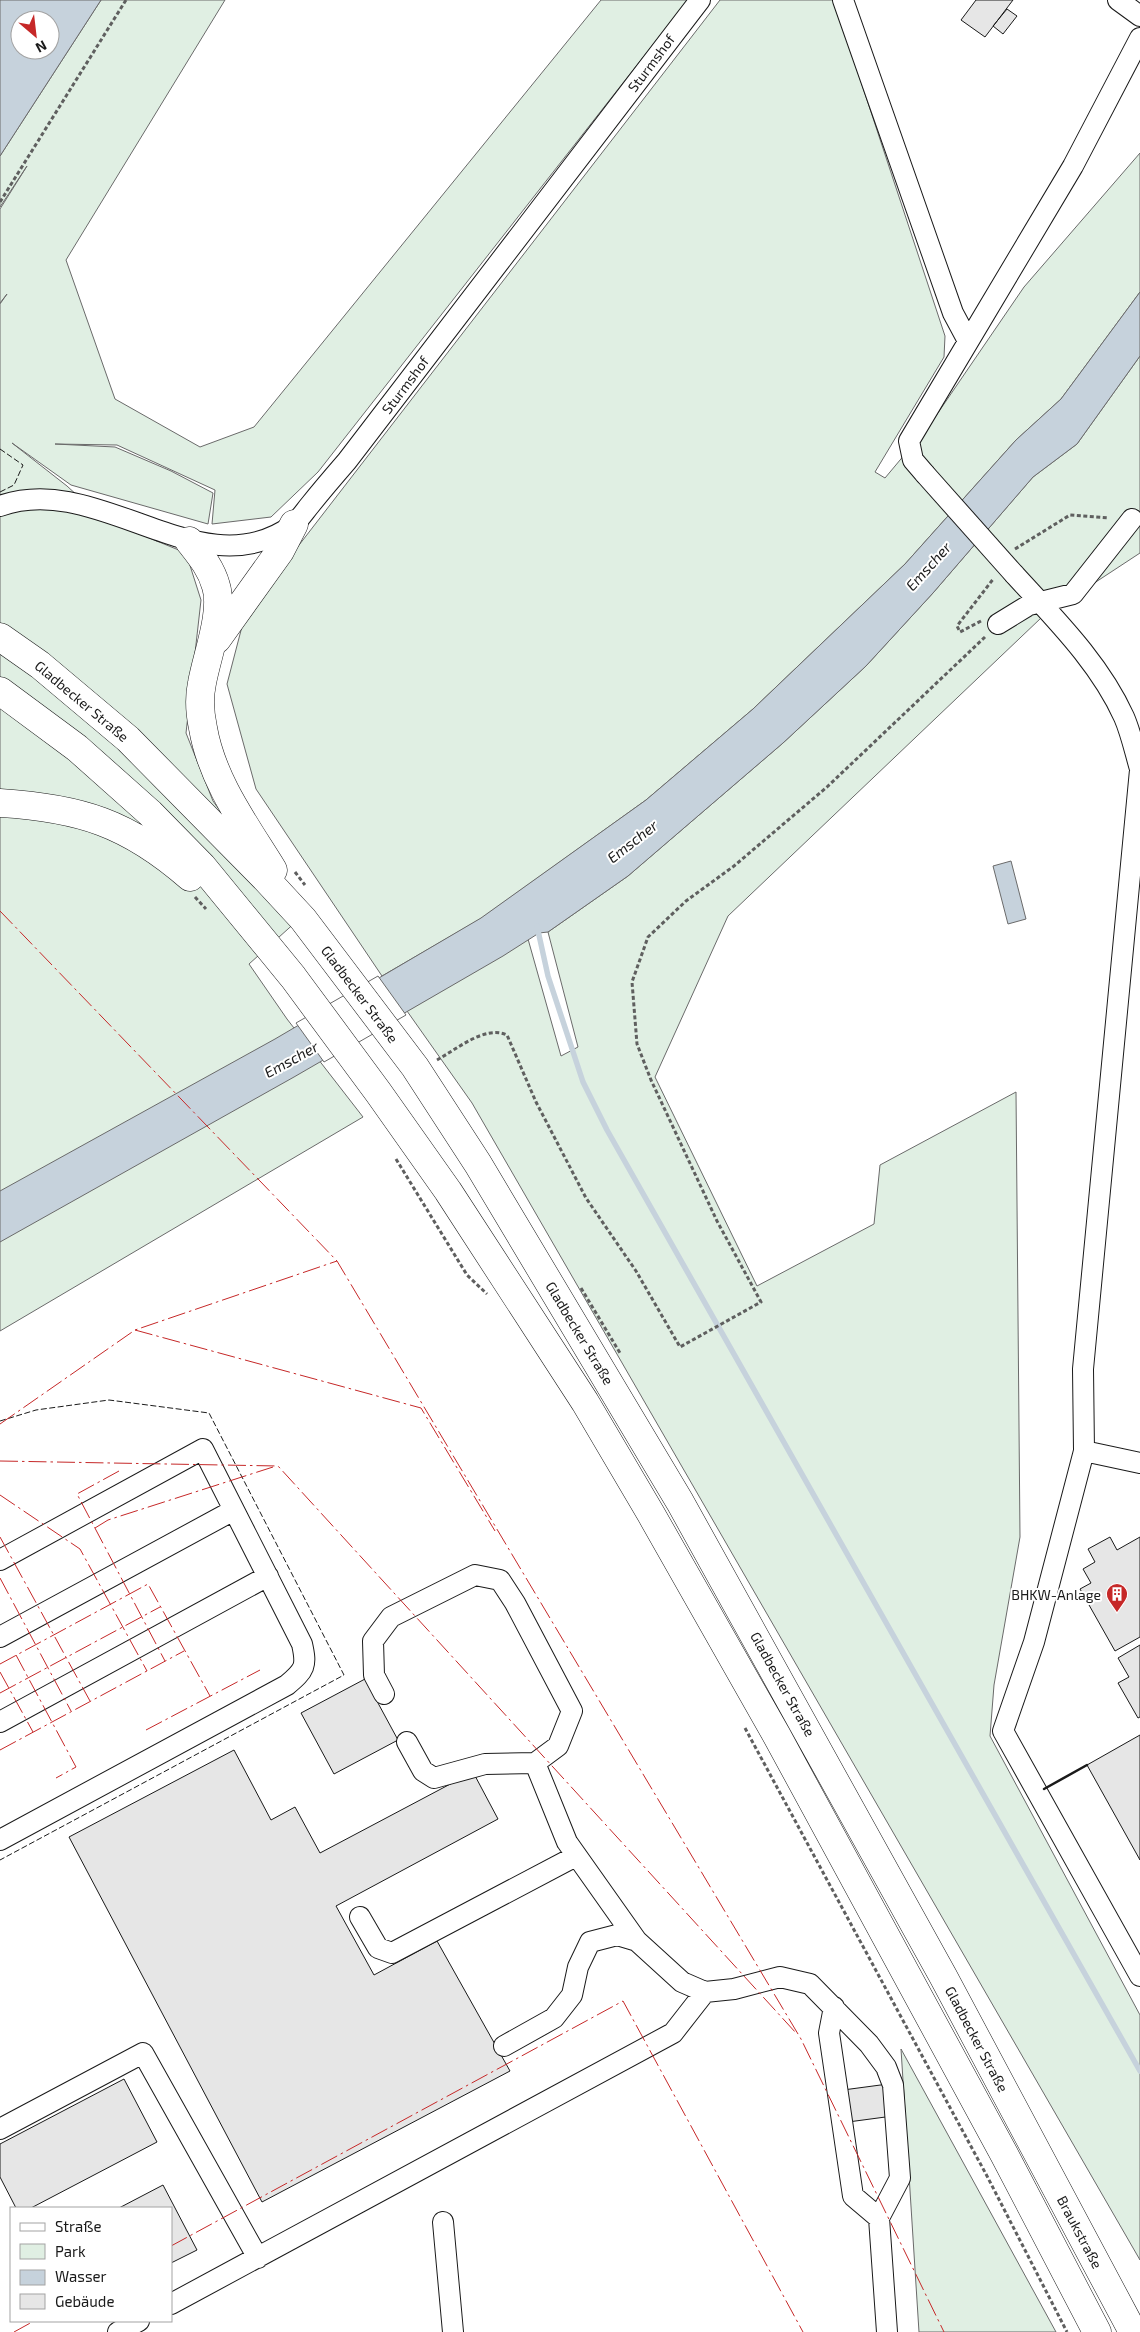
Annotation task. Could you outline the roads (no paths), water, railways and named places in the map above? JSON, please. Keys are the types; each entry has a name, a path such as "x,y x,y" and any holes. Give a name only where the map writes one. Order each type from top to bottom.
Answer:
{"highway":[{"path":"210,648 280,551 294,524"},
{"path":"189,540 210,570 217,587 219,605 201,684 200,703 203,727 212,761 238,814 303,919"},
{"name":"Gladbecker Straße","path":"0,636 40,666 128,739 303,919 338,964 425,1064 478,1164 680,1502 819,1748 1026,2131"},
{"path":"0,691 60,733 150,813 202,866 297,983 378,1092 520,1300 600,1428 777,1736 1004,2154 1097,2332"},
{"path":"0,803 66,810 98,818 129,832 163,853 196,882 297,983"},
{"name":"Braukstraße","path":"1026,2131 1133,2332"}],"street":[{"name":"Sturmshof","path":"0,506 33,498 66,501 124,517 189,540 231,547 247,545 273,536 294,524 346,461 700,0"},
{"path":"843,0 953,313 968,340"},
{"path":"1118,0 1140,16"},
{"path":"1140,38 1073,166 909,442 913,460 1068,633 1109,688 1125,719 1140,769 1083,1369 1084,1450 1034,1642 1003,1731 1140,1976"},
{"path":"998,624 1030,605 1073,594 1132,520"},
{"path":"0,1560 203,1450 302,1644 305,1659 302,1673 287,1685 0,1840"},
{"path":"1084,1450 1140,1463"},
{"path":"0,1637 234,1510"},
{"path":"384,1694 374,1675 373,1641 391,1617 475,1575 500,1580 515,1603 572,1711 558,1746 535,1763 484,1764 434,1778 423,1771 407,1742"},
{"path":"0,1722 268,1576"},
{"path":"535,1763 567,1842 576,1856 636,1941 682,1982 705,1992 734,1989 780,1977 810,1984 869,2044 886,2067 893,2085 900,2178 879,2218 887,2332"},
{"path":"360,1917 378,1948 392,1953 576,1856"},
{"path":"504,2046 554,2018 572,1995 578,1967 590,1942 617,1935 636,1941"},
{"path":"172,2303 673,2033 705,1992"},
{"path":"834,2007 829,2033 853,2196 879,2218"},
{"path":"0,2130 143,2053 258,2258"},
{"path":"443,2222 454,2332"},
{"path":"118,2332 137,2322"}],"water":[{"path":"0,0 101,0 0,156"},
{"name":"Emscher","path":"1140,292 1140,356 1077,444 1033,477 933,593 866,666 783,743 628,876 548,932 539,933 503,956 294,1077 0,1242 0,1191 275,1039 481,918 646,800 753,709 905,564 1016,440 1061,399"},
{"path":"1011,861 1026,919 1008,924 993,866"}],"waterway":[{"path":"537,926 548,976 583,1082 607,1130 1140,2071"}],"place":[{"name":"BHKW-Anlage","path":"1117,1613"}]}
